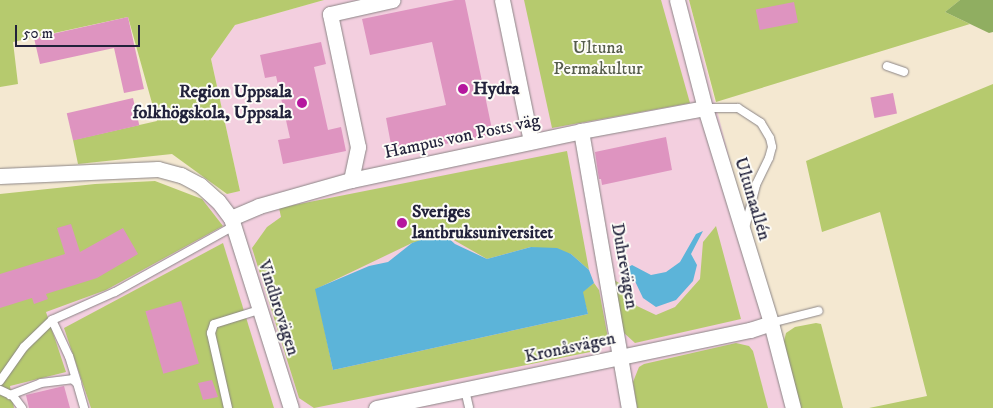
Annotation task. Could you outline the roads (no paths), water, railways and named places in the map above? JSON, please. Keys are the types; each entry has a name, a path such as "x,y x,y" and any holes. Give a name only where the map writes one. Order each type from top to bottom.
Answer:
{"street":[{"path":"351,180 358,148 330,14 392,0"},
{"path":"502,0 531,142"},
{"name":"Ultunaallén","path":"677,0 705,108 771,323 793,408"},
{"name":"Hampus von Posts väg","path":"231,223 259,206 351,180 581,131 705,108"},
{"name":"Duhrevägen","path":"581,131 629,408"},
{"path":"0,176 158,169 181,175 200,185 218,201 231,223"},
{"name":"Vindbrovägen","path":"231,223 291,408"},
{"name":"Kronåsvägen","path":"376,408 750,330 771,323"}],"lane":[{"path":"887,66 904,72"},
{"path":"705,108 738,108 761,123 770,138 772,147 769,158 756,185 743,234"},
{"name":"Hampus von Posts väg","path":"0,381 24,347 52,320 115,292 231,223"},
{"path":"228,408 211,333 214,324 259,310"},
{"path":"771,323 818,311"},
{"path":"52,320 69,356 84,408"},
{"path":"10,395 52,381 72,379 76,383"},
{"path":"0,390 10,395 22,408"},
{"path":"465,390 469,408"}],"water":[{"path":"703,231 691,254 697,265 693,281 676,300 656,307 643,298 633,277 620,272 632,265 651,275 666,272 680,262 696,234"},
{"path":"445,235 455,244 487,259 531,247 557,248 571,254 589,270 594,283 583,292 588,314 333,370 315,289 369,266 388,262 412,243 429,237"}],"place":[{"name":"Hydra","path":"463,89"},
{"name":"Region Uppsala folkhögskola, Uppsala","path":"302,103"},
{"name":"Sveriges lantbruksuniversitet","path":"402,223"}],"park label":[{"name":"Ultuna Permakultur","path":"598,59"}]}
